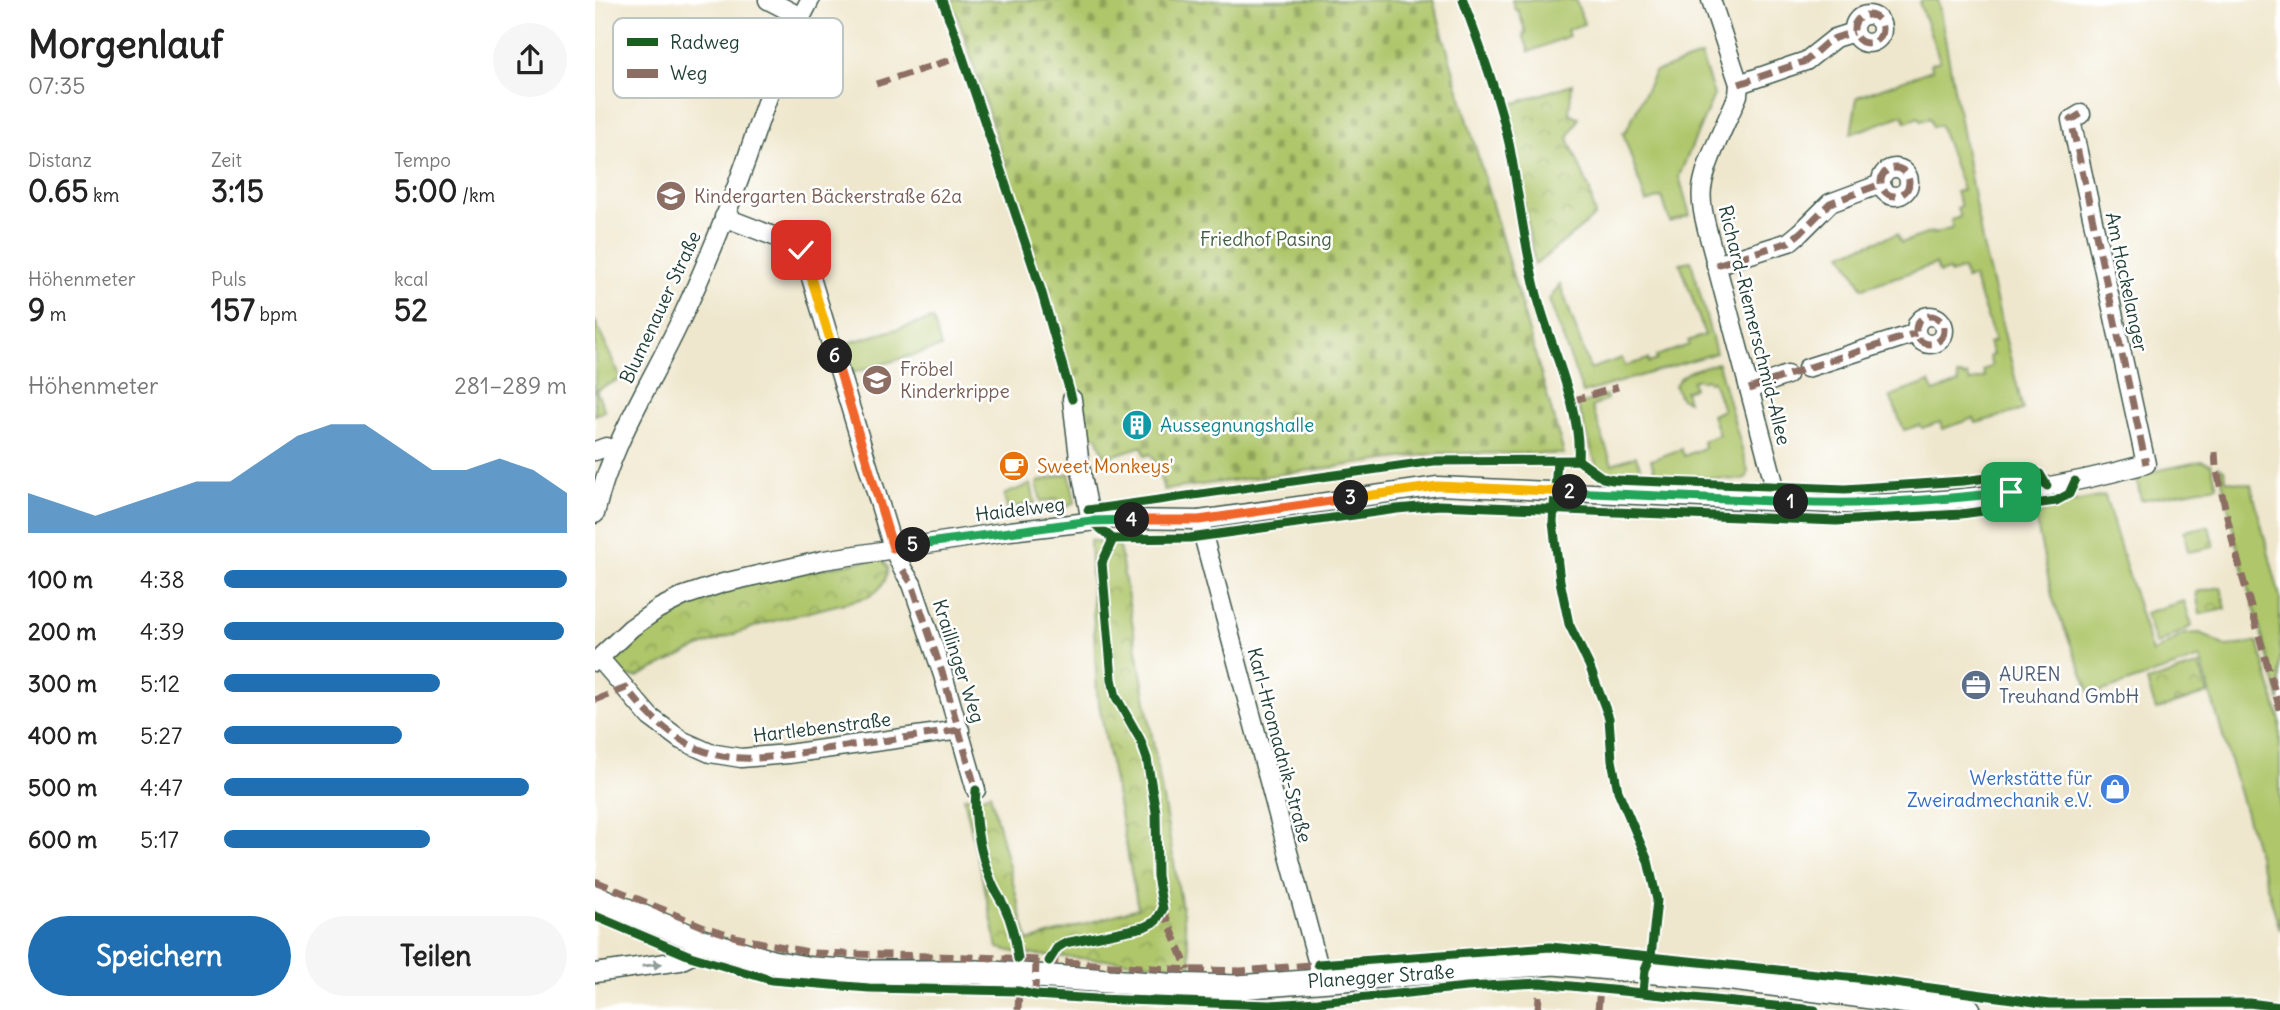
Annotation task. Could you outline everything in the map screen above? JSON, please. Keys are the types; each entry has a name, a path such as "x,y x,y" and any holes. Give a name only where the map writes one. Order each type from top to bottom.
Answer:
{"main road":[{"name":"Planegger Straße","path":"595,897 699,940 772,962 813,969 978,972 1238,987 1554,962 1733,979 1969,1010"}],"street":[{"path":"768,0 801,17"},
{"name":"Blumenauer Straße","path":"801,17 810,0"},
{"path":"1711,0 1739,84 1806,61 1835,38 1854,32"},
{"name":"Richard-Riemerschmid-Allee","path":"1739,84 1738,95 1708,168 1702,205 1779,502"},
{"name":"Blumenauer Straße","path":"595,514 600,489 615,450 683,315 724,217 768,98"},
{"name":"Am Hackelanger","path":"2081,114 2070,120 2146,464"},
{"path":"1716,265 1789,242 1830,203 1881,184"},
{"name":"Kraillinger Weg","path":"724,217 795,244 805,258 893,548 912,584 960,730 975,790"},
{"path":"1807,368 1916,333"},
{"path":"1749,389 1787,375"},
{"path":"1072,399 1080,466 1091,521"},
{"path":"595,451 606,447 615,450"},
{"name":"Haidelweg","path":"597,660 631,628 658,609 684,596 723,583 765,572 893,548 1091,521 1199,520 1438,486 1779,502 1864,504 1924,501 2047,486 2146,464"},
{"name":"Karl-Hromadnik-Straße","path":"1199,520 1318,964 1320,981"},
{"name":"Hartlebenstraße","path":"597,660 650,717 681,740 710,753 741,758 788,754 960,730"},
{"path":"595,973 680,961 690,956 699,940"}],"green space":[{"name":"Friedhof Pasing","path":"951,0 1433,0 1564,454 1438,453 1164,490 1153,457 1150,454 1145,456 1142,446 1105,458 1097,436 1090,437"},
{"path":"1512,0 1576,0 1584,24 1567,30 1569,36 1529,52 1523,34 1526,33"},
{"path":"1938,0 1983,246 2023,410 1976,423 1974,418 1942,429 1940,422 1904,430 1890,396 1930,382 1934,392 1959,383 1957,376 1962,375 1967,375 1970,382 1985,377 1983,370 1992,366 1989,357 1993,355 1989,343 1995,341 1973,277 1966,279 1963,269 1950,274 1949,270 1939,273 1936,264 1863,288 1842,253 1897,234 1901,243 1953,228 1951,220 1960,217 1957,208 1961,206 1956,192 1963,190 1940,125 1933,127 1930,118 1921,121 1919,117 1906,122 1903,115 1851,134 1857,97 1932,70 1930,64 1940,61 1919,2"},
{"path":"1701,56 1714,95 1679,176 1690,215 1670,222 1662,197 1646,202 1623,133 1655,72"},
{"path":"1572,84 1569,113 1579,118 1568,138 1590,191 1595,216 1535,265 1506,106"},
{"path":"1691,261 1716,353 1583,393 1549,300 1560,284 1590,369 1622,358 1625,366 1648,359 1649,363 1657,360 1656,356 1689,345 1688,341 1705,335 1680,263"},
{"path":"933,319 941,347 852,373 844,344"},
{"path":"595,321 621,379 596,390 605,411 595,415"},
{"path":"1718,363 1748,471 1747,477 1743,480 1656,475 1651,460 1681,449 1684,456 1704,448 1703,441 1719,435 1712,415 1723,410 1713,381 1692,381 1694,388 1685,391 1688,401 1680,398 1675,386 1687,373"},
{"path":"1606,395 1607,399 1592,407 1612,464 1636,456 1643,474 1606,471 1596,464 1578,405"},
{"path":"2202,461 2211,464 2217,486 2141,500 2136,475"},
{"path":"2219,467 2224,470 2226,480 2251,485 2280,597 2280,701 2237,546"},
{"path":"1069,473 1075,502 1061,510 1058,499 1041,502 1037,483"},
{"path":"1031,484 1035,503 1014,507 1016,519 1012,520 1005,494"},
{"path":"2105,496 2152,653 2184,634 2200,633 2227,647 2258,642 2280,720 2280,930 2200,658 2091,695 2053,600 2035,516 2069,503"},
{"path":"2209,526 2214,547 2188,552 2184,531"},
{"path":"1090,540 1119,546 1192,966 1023,954 998,948 964,797 990,793 1028,941 1138,908 1097,693"},
{"path":"873,559 883,560 888,568 882,585 868,597 762,624 699,647 637,677 624,675 617,669 616,657 631,638 643,628 690,603 757,582"},
{"path":"2221,587 2226,609 2200,614 2196,592"},
{"path":"2184,601 2192,626 2156,645 2145,613"},
{"path":"2199,665 2208,693 2156,710 2147,682"}],"marked path":[{"path":"1868,15 1878,19 1882,29 1878,39 1868,43 1858,39 1854,29 1858,19 1868,15"},
{"path":"1739,84 1806,61 1826,43 1854,32"},
{"path":"876,84 963,56"},
{"path":"2081,114 2071,120 2146,464"},
{"path":"1895,168 1905,172 1909,182 1905,192 1895,196 1885,192 1881,182 1885,172 1895,168"},
{"path":"1716,265 1789,242 1830,203 1881,184"},
{"path":"1930,316 1940,320 1944,330 1940,340 1930,344 1920,340 1916,330 1920,320 1930,316"},
{"path":"1749,389 1916,333"},
{"path":"1571,401 1618,387"},
{"path":"2215,452 2234,547 2280,710"},
{"path":"903,570 912,584 943,675 976,790 975,796"},
{"path":"595,700 626,688 653,718 685,742 710,753 740,758 787,755 960,730"},
{"path":"595,881 702,926 739,938 813,953 1007,958 1241,971 1322,964"},
{"path":"1163,909 1188,970"},
{"path":"1035,995 1036,960"},
{"path":"1538,1010 1540,983"},
{"path":"1598,1010 1600,988"},
{"path":"1018,1010 1019,991"}],"cycle path":[{"path":"942,0 1041,290 1072,399"},
{"path":"1463,0 1505,125 1532,276 1570,399 1578,440 1578,460"},
{"path":"1088,510 1434,461 1578,460 1603,478 1613,480 1845,489 1963,481 2035,472 2040,474 2047,486"},
{"path":"1557,461 1553,522 1560,581 1569,624 1589,665 1609,718 1612,760 1618,791 1648,861 1657,900 1651,956 1645,970 1643,992"},
{"path":"1091,521 1113,539 1190,538 1439,505 1836,521 1961,514 2056,501 2069,494 2075,481"},
{"path":"1049,961 1057,948 1065,943 1144,927 1156,921 1163,909 1157,876 1156,812 1147,759 1140,739 1116,697 1112,679 1102,563 1113,539"},
{"path":"976,790 981,848 992,884 1009,918 1018,959"},
{"path":"595,916 690,956 771,980 869,988 1019,991 1035,995 1096,999 1270,1005 1540,983 1815,1010"},
{"path":"1318,964 1550,947 1857,978 2049,1004 2249,1003 2280,1007"}],"place":[{"name":"Kindergarten Bäckerstraße 62a","path":"671,196"},
{"name":"Fröbel Kinderkrippe","path":"877,380"},
{"name":"Aussegnungshalle","path":"1137,425"},
{"name":"Sweet Monkeys'","path":"1014,466"},
{"name":"AUREN Treuhand GmbH","path":"1976,685"},
{"name":"Werkstätte für Zweiradmechanik e.V.","path":"2115,789"}],"route":[{"path":"801,250 893,548 1091,521 1199,520 1438,486 1834,504 1924,501 2011,492"}]}
